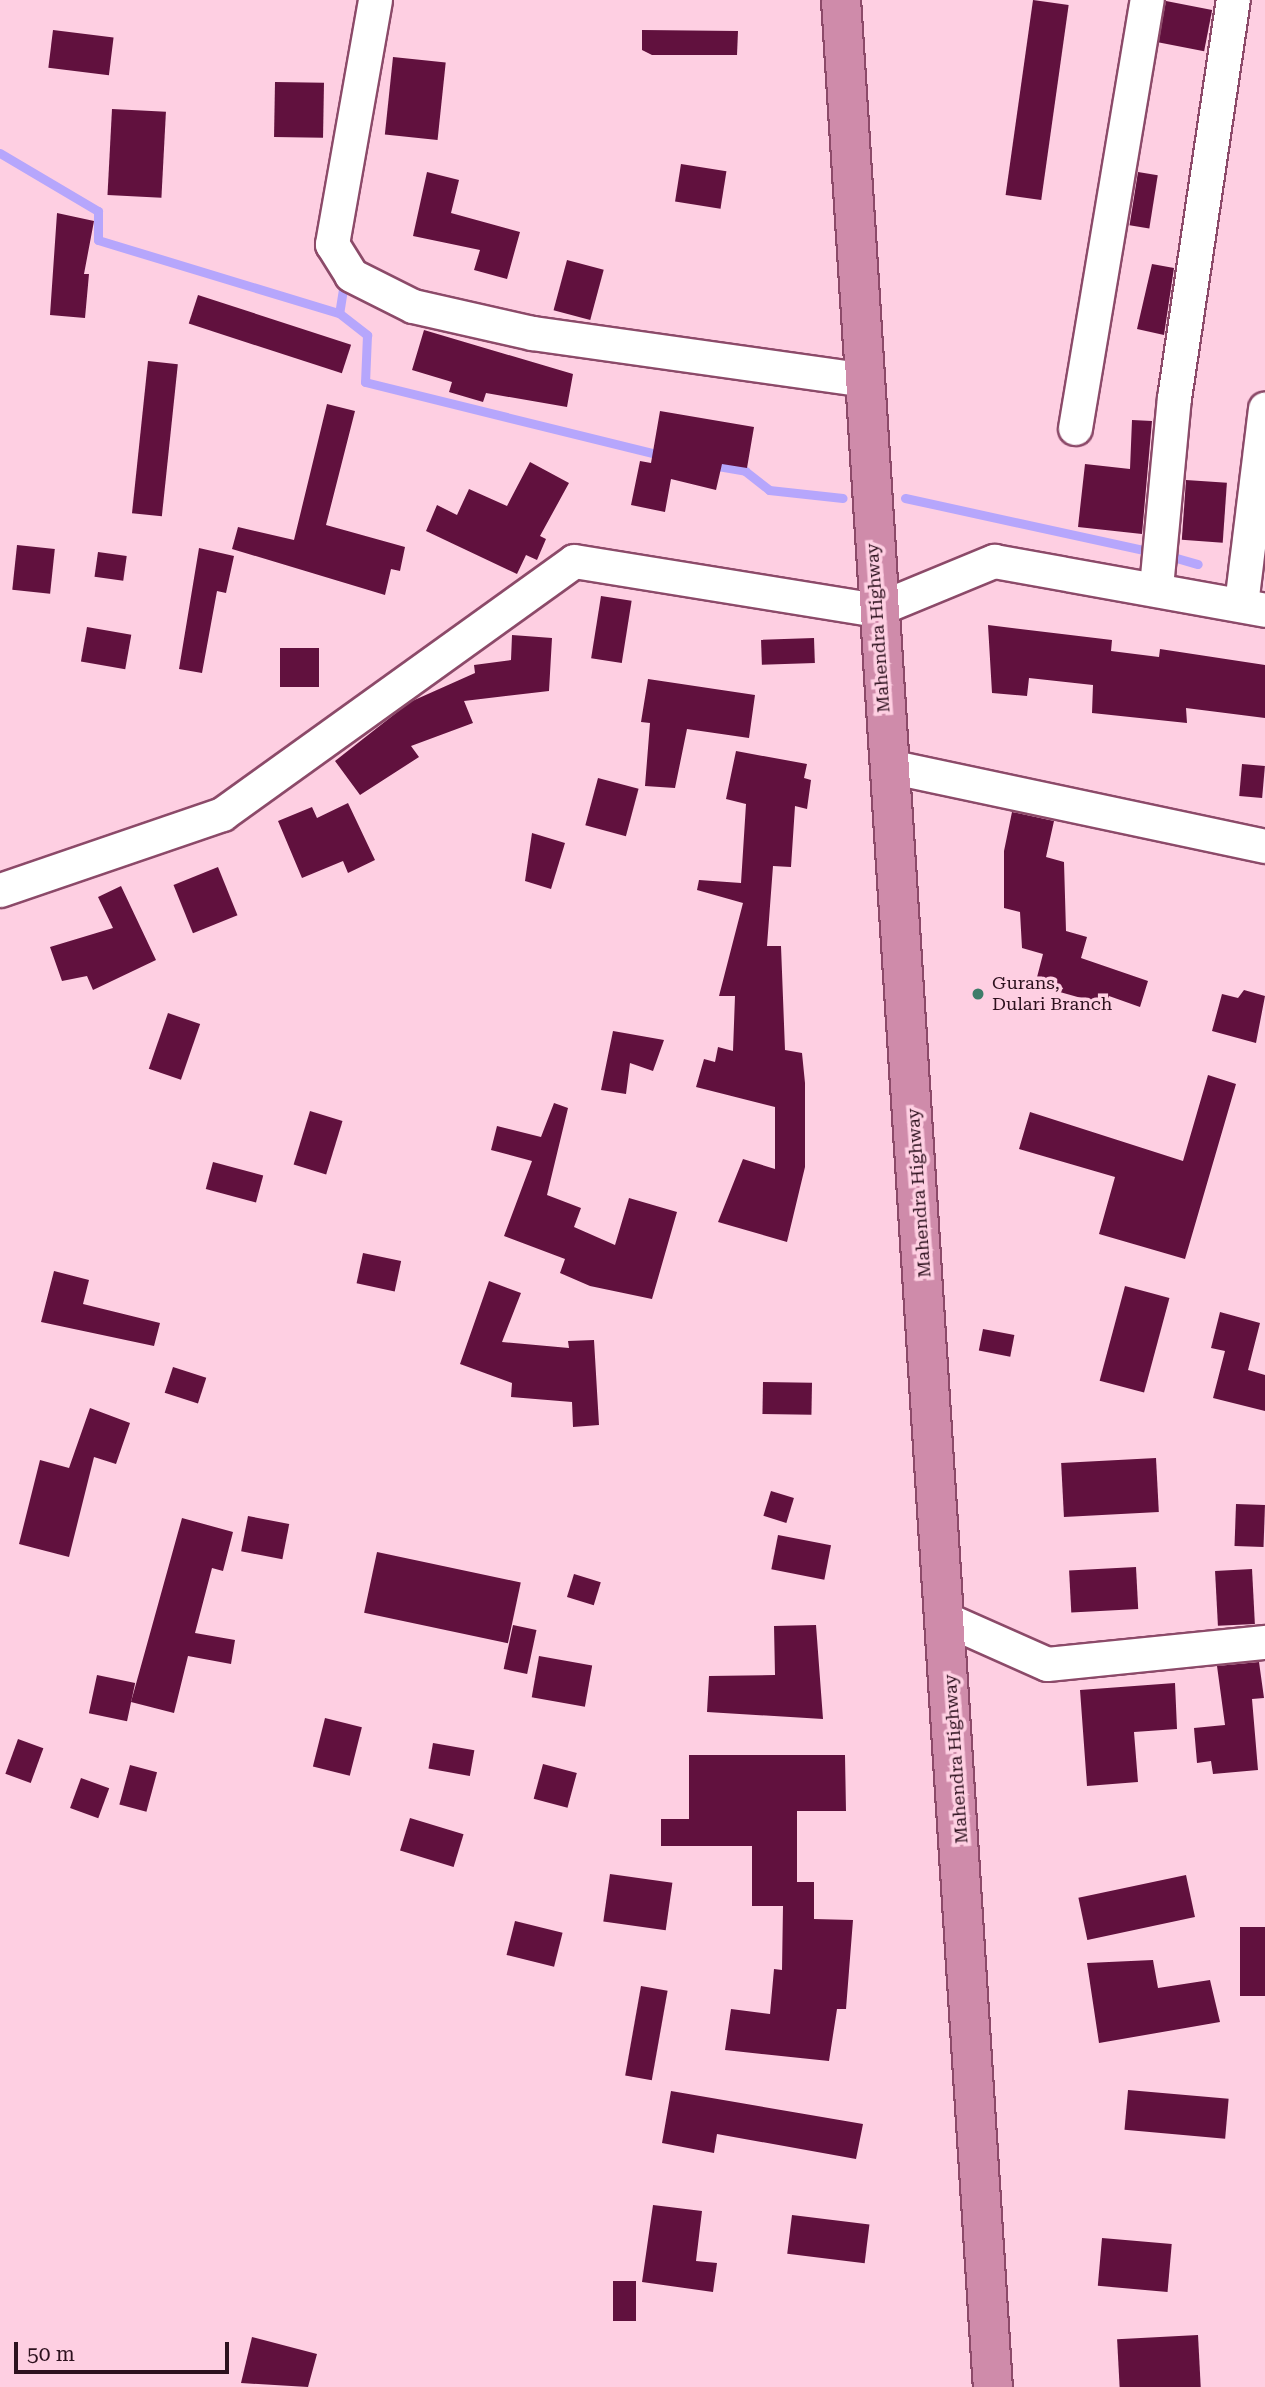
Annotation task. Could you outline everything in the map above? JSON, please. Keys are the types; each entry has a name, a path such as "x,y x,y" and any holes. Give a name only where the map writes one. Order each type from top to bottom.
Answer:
{"highway":[{"name":"Mahendra Highway","path":"841,0 865,380 875,610 889,766 948,1620 993,2387"}],"street":[{"path":"374,0 332,244 351,275 413,306 532,333 865,380"},
{"path":"1075,428 1147,0"},
{"path":"1156,587 1174,398 1233,0"},
{"path":"0,890 222,814 574,561 875,610 994,561 1156,587 1253,607 1265,408"},
{"path":"889,766 1265,846"},
{"path":"948,1620 1047,1664 1265,1642"}],"building":[{"path":"1033,0 1069,5 1041,200 1006,195"},
{"path":"1166,1 1212,10 1204,51 1158,42"},
{"path":"53,30 114,37 109,75 48,68"},
{"path":"642,30 738,31 737,55 652,55 642,50"},
{"path":"393,57 446,63 438,140 385,135"},
{"path":"275,82 324,83 323,138 274,137"},
{"path":"112,109 166,112 161,198 107,195"},
{"path":"681,164 726,171 720,209 675,202"},
{"path":"427,172 459,180 451,213 520,232 507,279 474,270 480,250 413,236"},
{"path":"1138,172 1158,175 1149,228 1130,225"},
{"path":"57,213 94,221 84,274 89,274 85,318 50,315"},
{"path":"567,260 604,270 590,320 554,310"},
{"path":"1152,264 1174,268 1164,335 1137,329"},
{"path":"198,295 351,345 342,373 189,324"},
{"path":"424,330 573,374 567,407 486,393 483,402 449,392 452,382 412,370"},
{"path":"148,361 178,364 162,516 132,513"},
{"path":"327,404 355,411 326,525 405,547 400,571 391,569 385,595 232,549 238,527 294,540"},
{"path":"660,411 754,427 747,468 722,464 716,490 671,479 665,512 631,505 640,461 651,463"},
{"path":"1132,420 1152,421 1142,534 1078,527 1085,464 1130,469"},
{"path":"530,462 569,483 540,536 546,539 537,560 526,555 517,574 426,531 437,505 457,515 469,489 507,506"},
{"path":"1186,480 1227,483 1223,543 1182,540"},
{"path":"17,545 55,549 50,594 12,590"},
{"path":"199,548 234,556 226,593 217,591 202,673 179,669"},
{"path":"98,552 127,556 123,581 95,577"},
{"path":"601,596 632,601 622,663 591,658"},
{"path":"988,625 1112,640 1111,651 1159,657 1160,649 1265,665 1265,718 1186,708 1187,723 1092,713 1093,685 1029,678 1027,696 992,693"},
{"path":"87,627 131,635 125,669 81,661"},
{"path":"512,635 552,638 549,691 464,701 473,723 411,746 419,757 360,795 335,761 410,702 475,673 474,665 511,660"},
{"path":"814,638 815,663 762,665 761,640"},
{"path":"280,648 319,648 319,687 280,687"},
{"path":"648,679 755,695 749,738 687,729 675,788 645,786 650,723 641,722"},
{"path":"736,751 807,764 804,778 811,780 807,809 795,806 791,867 773,866 767,946 781,946 785,1050 802,1053 805,1083 805,1167 787,1242 718,1222 743,1159 775,1169 775,1107 696,1087 704,1059 715,1062 718,1047 733,1051 735,996 719,996 743,903 697,890 699,880 741,883 746,804 726,799"},
{"path":"1242,764 1265,766 1262,798 1239,796"},
{"path":"598,778 639,789 626,836 585,825"},
{"path":"348,803 375,860 348,873 343,861 302,878 278,821 312,807 317,818"},
{"path":"1012,812 1054,821 1046,857 1064,862 1066,931 1087,937 1081,958 1148,981 1140,1007 1109,996 1106,1005 1035,985 1043,954 1022,948 1020,912 1004,908 1004,851"},
{"path":"532,833 565,843 551,889 525,881"},
{"path":"218,867 237,915 193,933 173,885"},
{"path":"121,886 156,960 93,990 87,976 62,981 50,947 113,928 98,897"},
{"path":"1244,990 1265,996 1256,1043 1212,1031 1222,994 1238,998"},
{"path":"168,1013 200,1024 181,1080 149,1069"},
{"path":"613,1031 664,1040 653,1071 630,1063 626,1094 601,1090"},
{"path":"1208,1075 1236,1084 1185,1259 1099,1234 1115,1177 1019,1149 1030,1112 1183,1161"},
{"path":"554,1103 568,1108 547,1195 581,1208 574,1227 615,1245 629,1198 677,1212 652,1299 590,1286 560,1273 565,1259 504,1236 532,1161 491,1150 497,1126 541,1137"},
{"path":"310,1111 343,1121 326,1174 294,1165"},
{"path":"213,1162 263,1175 256,1203 206,1189"},
{"path":"363,1253 401,1261 395,1291 357,1283"},
{"path":"54,1271 89,1280 83,1304 160,1323 154,1346 41,1322"},
{"path":"489,1281 521,1293 502,1342 569,1348 568,1341 594,1340 599,1425 573,1427 572,1402 511,1397 512,1383 460,1364"},
{"path":"1125,1286 1169,1298 1144,1393 1100,1381"},
{"path":"1220,1312 1260,1323 1248,1370 1265,1375 1265,1411 1213,1398 1225,1351 1211,1348"},
{"path":"983,1329 1014,1335 1010,1357 979,1351"},
{"path":"173,1367 206,1378 198,1403 165,1393"},
{"path":"763,1382 812,1383 811,1415 762,1414"},
{"path":"90,1408 130,1423 116,1464 94,1457 69,1557 19,1544 40,1460 69,1468"},
{"path":"1156,1458 1159,1512 1064,1517 1061,1463"},
{"path":"771,1491 794,1498 786,1523 763,1516"},
{"path":"1236,1504 1265,1505 1264,1547 1235,1546"},
{"path":"248,1516 289,1524 282,1559 241,1551"},
{"path":"182,1518 233,1532 223,1571 212,1568 195,1633 235,1640 231,1664 188,1656 174,1713 131,1702"},
{"path":"778,1535 831,1545 824,1580 771,1569"},
{"path":"377,1552 521,1583 508,1643 364,1613"},
{"path":"1136,1567 1138,1609 1071,1612 1069,1571"},
{"path":"1252,1569 1255,1624 1218,1626 1215,1571"},
{"path":"574,1574 601,1582 594,1605 567,1597"},
{"path":"513,1625 536,1630 527,1674 504,1669"},
{"path":"816,1625 823,1719 707,1712 709,1676 775,1675 774,1626"},
{"path":"539,1656 592,1665 585,1707 532,1697"},
{"path":"1259,1662 1264,1698 1252,1699 1258,1770 1213,1774 1211,1761 1197,1763 1194,1728 1225,1725 1217,1666"},
{"path":"97,1675 135,1683 127,1721 89,1713"},
{"path":"1175,1683 1177,1729 1134,1732 1138,1782 1087,1786 1080,1690"},
{"path":"325,1718 362,1727 350,1776 313,1767"},
{"path":"18,1739 43,1748 31,1783 5,1774"},
{"path":"433,1743 474,1750 470,1776 428,1769"},
{"path":"689,1755 845,1755 846,1811 797,1811 797,1882 814,1882 814,1919 853,1920 846,2009 837,2009 829,2061 725,2050 731,2009 770,2014 774,1969 782,1970 783,1906 752,1906 752,1846 661,1846 661,1819 689,1819"},
{"path":"543,1764 577,1773 567,1808 534,1799"},
{"path":"130,1765 157,1772 146,1812 119,1805"},
{"path":"81,1778 109,1788 98,1818 70,1808"},
{"path":"410,1818 464,1834 454,1867 400,1851"},
{"path":"610,1874 672,1883 666,1930 603,1922"},
{"path":"1186,1875 1195,1917 1087,1940 1078,1898"},
{"path":"515,1921 563,1933 554,1967 507,1955"},
{"path":"1240,1927 1265,1927 1265,1996 1240,1996"},
{"path":"1153,1960 1158,1988 1210,1980 1220,2022 1099,2043 1087,1963"},
{"path":"641,1986 668,1991 652,2080 625,2076"},
{"path":"1128,2090 1229,2099 1225,2139 1125,2130"},
{"path":"671,2091 863,2124 856,2159 717,2134 714,2153 662,2143"},
{"path":"653,2205 702,2211 696,2261 717,2263 713,2292 642,2282"},
{"path":"792,2215 869,2225 865,2263 787,2254"},
{"path":"1102,2238 1172,2244 1168,2292 1098,2286"},
{"path":"613,2281 636,2281 636,2321 613,2321"},
{"path":"1198,2335 1201,2387 1120,2387 1117,2339"},
{"path":"252,2337 317,2354 308,2387 241,2383"}],"waterway":[{"path":"0,153 98,211 98,240 339,313"},
{"path":"343,289 339,313 367,335 365,382 664,456"},
{"path":"712,465 745,471 769,490 843,498"},
{"path":"905,498 1153,552"},
{"path":"1166,555 1198,564"}],"place":[{"name":"Gurans, Dulari Branch","path":"978,994"}]}
